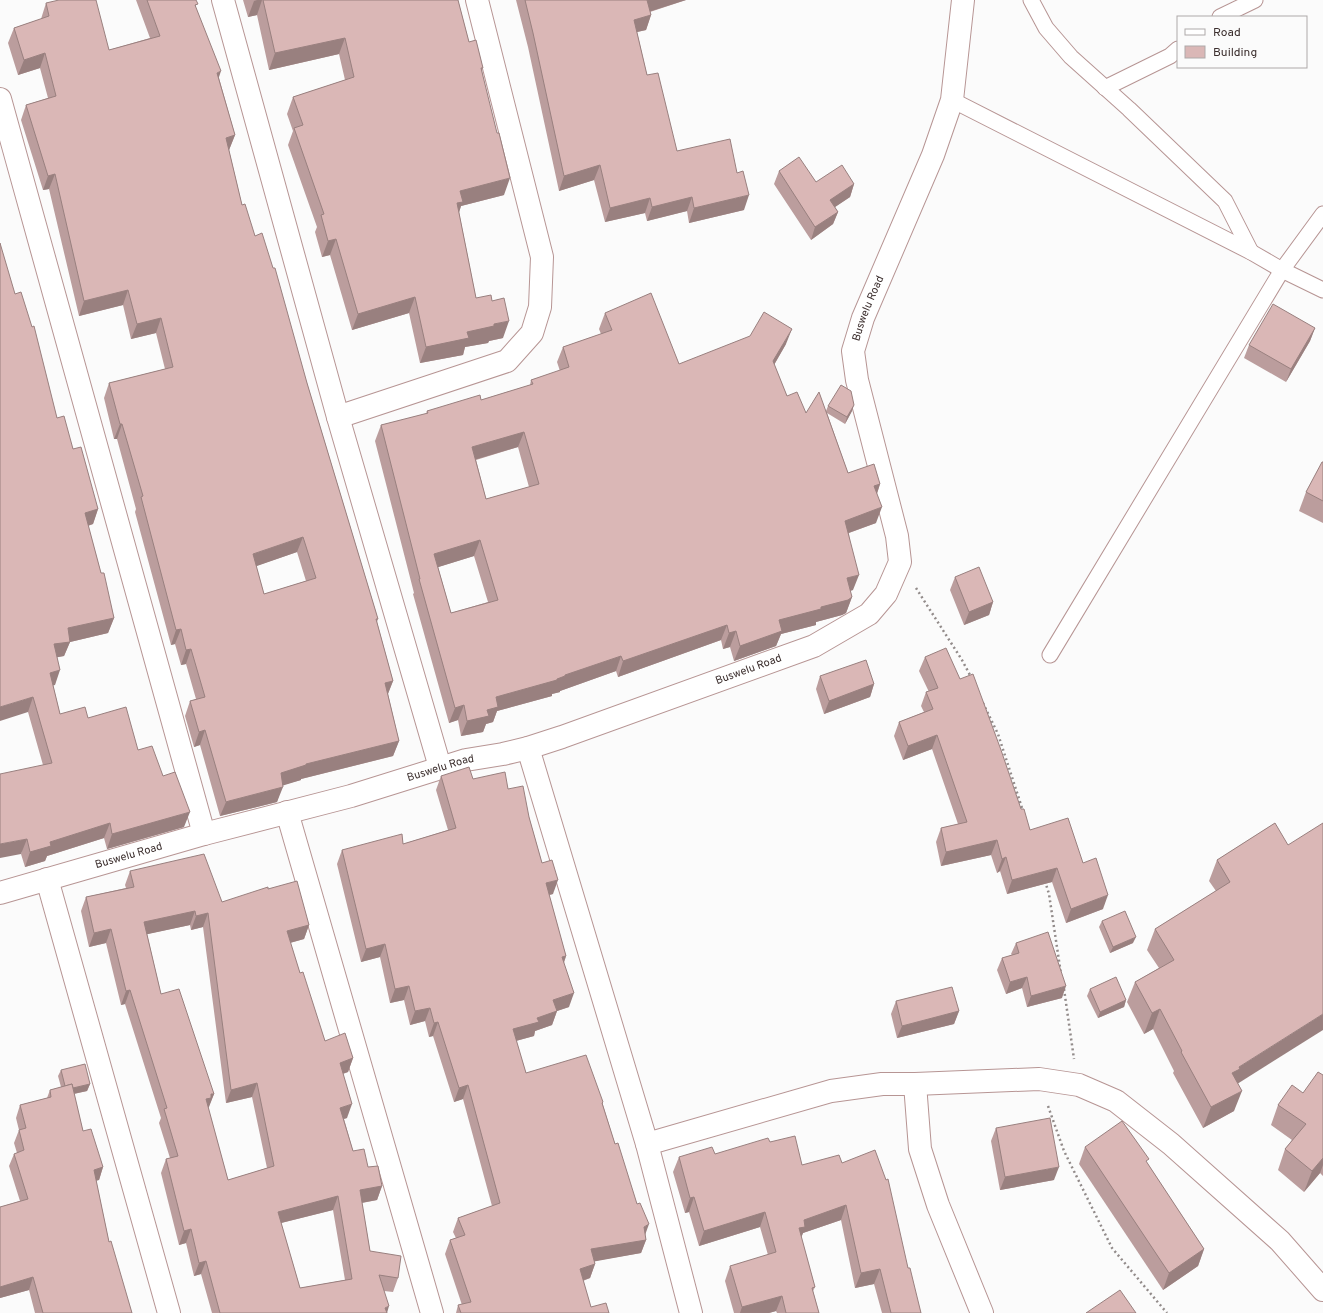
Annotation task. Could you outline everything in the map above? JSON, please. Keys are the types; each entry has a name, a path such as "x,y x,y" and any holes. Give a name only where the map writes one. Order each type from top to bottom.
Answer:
{"street":[{"path":"223,0 338,417 440,767"},
{"path":"338,417 507,362 532,333 540,307 542,257 476,0"},
{"name":"Buswelu Road","path":"0,893 204,834 351,796 440,767 466,760 528,748 814,646 869,614 886,594 900,562 897,536 857,380 853,351 863,318 933,155 952,100 962,0"},
{"path":"0,99 204,834"},
{"path":"528,748 647,1144 691,1313"},
{"path":"287,812 432,1313"},
{"path":"47,879 169,1313"},
{"path":"647,1144 831,1091 882,1084 1039,1079 1078,1085 1116,1101 1171,1144 1280,1241 1323,1290"},
{"path":"915,1084 920,1149 938,1205 982,1313"}],"lane":[{"path":"1031,0 1046,28 1071,57 1129,109 1225,201 1251,252"},
{"path":"1222,16 1255,0"},
{"path":"1105,88 1170,56 1177,50"},
{"path":"952,100 1323,290"},
{"path":"1050,655 1282,270 1323,214"}],"path":[{"path":"900,562 962,660 972,680"},
{"path":"982,700 998,734 1025,818"},
{"path":"1044,879 1049,894 1062,978"},
{"path":"1063,986 1078,1085"},
{"path":"1039,1079 1064,1151 1112,1248 1167,1313"}],"building":[{"path":"59,0 96,0 109,50 160,36 147,0 196,0 198,4 195,5 221,71 217,73 235,135 226,138 242,205 245,204 255,236 262,233 273,268 275,268 307,383 378,619 376,619 393,681 385,683 399,741 306,764 281,773 283,787 226,802 205,730 199,732 190,701 205,697 191,649 186,650 181,629 176,630 141,497 143,496 122,424 120,424 109,383 173,367 161,318 137,324 128,290 84,301 55,174 48,176 26,105 56,96 45,53 24,60 14,28 49,16 46,3","holes":["303,537 316,578 264,594 253,554"]},
{"path":"263,0 458,0 469,42 476,40 483,68 481,68 497,133 499,133 510,178 460,191 463,202 457,203 476,298 491,295 492,301 504,298 509,321 467,332 469,338 426,347 415,297 358,314 336,239 328,241 321,215 324,214 294,128 303,125 293,97 354,77 345,38 275,53"},
{"path":"525,0 647,0 651,15 634,20 647,75 658,73 677,151 730,139 737,173 743,171 749,195 694,208 692,197 652,207 650,198 610,208 600,165 564,176"},
{"path":"799,157 816,182 842,165 854,184 830,200 838,212 815,227 779,171"},
{"path":"0,243 15,294 21,292 32,327 34,326 57,418 64,416 73,449 81,447 98,509 85,513 101,573 104,573 114,618 68,628 70,642 54,644 60,670 50,673 60,714 85,707 88,718 126,707 138,750 152,746 163,776 175,772 190,812 112,834 110,823 50,842 51,846 30,852 27,839 0,844 0,774 52,763 33,697 0,707"},
{"path":"651,293 679,364 750,336 764,312 792,329 773,361 787,396 797,392 806,413 819,392 848,473 874,464 880,484 874,486 882,507 845,521 859,575 847,578 852,597 848,600 821,607 821,609 779,620 782,631 740,646 736,631 729,633 727,625 623,661 621,656 565,675 557,680 496,697 498,707 487,710 489,716 467,721 464,705 455,708 419,579 381,425 428,413 427,411 480,395 481,400 533,384 531,380 569,367 563,347 612,330 605,313","holes":["524,432 539,484 486,499 472,447","480,540 498,600 451,613 434,554"]},
{"path":"1273,304 1315,328 1291,369 1249,345"},
{"path":"841,385 851,391 854,405 847,417 828,406"},
{"path":"1323,462 1323,501 1306,492"},
{"path":"979,567 993,602 969,612 955,577"},
{"path":"946,648 960,679 973,674 1021,809 1024,809 1030,830 1068,818 1083,863 1096,858 1108,895 1071,909 1057,868 1012,880 1006,857 1002,859 997,840 946,852 941,828 967,822 937,735 908,746 899,722 933,709 926,692 938,688 925,657"},
{"path":"866,660 874,684 829,701 820,676"},
{"path":"469,767 473,779 505,772 508,789 523,786 529,817 542,863 552,860 558,880 546,883 566,956 562,957 574,993 553,1000 557,1011 537,1018 539,1022 513,1029 526,1073 586,1055 603,1102 602,1103 615,1144 618,1143 637,1204 640,1203 649,1224 644,1227 646,1240 591,1249 595,1264 580,1269 591,1307 606,1303 609,1313 461,1313 458,1305 471,1302 450,1240 465,1235 458,1218 500,1203 468,1085 459,1088 438,1022 434,1023 430,1008 415,1011 409,986 395,989 385,944 366,949 342,850 402,834 403,844 456,828 441,776"},
{"path":"1275,823 1288,845 1323,823 1323,1014 1239,1067 1240,1069 1232,1073 1242,1091 1211,1107 1181,1052 1182,1051 1160,1009 1152,1013 1135,982 1174,960 1155,929 1230,882 1217,860"},
{"path":"204,854 222,902 268,887 268,889 297,881 309,925 287,931 300,973 303,972 325,1041 345,1033 353,1058 340,1063 352,1104 340,1108 353,1151 364,1149 368,1167 378,1166 382,1186 360,1190 370,1251 401,1256 398,1278 379,1275 389,1306 385,1308 387,1313 220,1313 206,1261 199,1263 191,1229 184,1231 166,1159 178,1156 164,1109 167,1108 130,990 126,991 111,929 94,933 86,897 134,887 130,871","holes":["195,911 196,916 208,913 231,1090 257,1083 274,1166 228,1180 206,1099 211,1098 211,1094 214,1094 179,989 161,994 144,922","338,1196 352,1279 300,1288 278,1212"]},
{"path":"1125,911 1136,937 1113,947 1102,921"},
{"path":"1048,932 1066,986 1031,996 1027,977 1010,982 1002,958 1019,953 1016,943"},
{"path":"1116,977 1126,1000 1100,1012 1090,989"},
{"path":"952,987 959,1011 902,1026 896,1001"},
{"path":"85,1064 90,1084 73,1088 72,1084 65,1086 61,1070"},
{"path":"1318,1072 1323,1075 1323,1158 1312,1171 1285,1149 1306,1124 1278,1105 1292,1085 1303,1093"},
{"path":"72,1084 83,1131 91,1129 103,1167 94,1170 109,1242 111,1241 132,1313 43,1313 33,1277 0,1287 0,1207 28,1199 14,1154 24,1150 19,1130 26,1128 20,1105 51,1097 50,1090"},
{"path":"1050,1118 1059,1167 1005,1177 996,1128"},
{"path":"1122,1121 1149,1159 1146,1161 1204,1249 1169,1273 1085,1147"},
{"path":"795,1136 802,1165 839,1155 842,1163 875,1150 886,1180 888,1179 908,1268 910,1268 921,1313 891,1313 880,1269 861,1273 846,1205 804,1220 805,1227 799,1228 815,1287 812,1288 819,1313 786,1313 782,1296 742,1307 730,1266 776,1252 765,1212 704,1231 694,1197 690,1198 679,1157 712,1147 715,1154 768,1138 770,1142"},
{"path":"1120,1290 1136,1313 1086,1313"}]}
